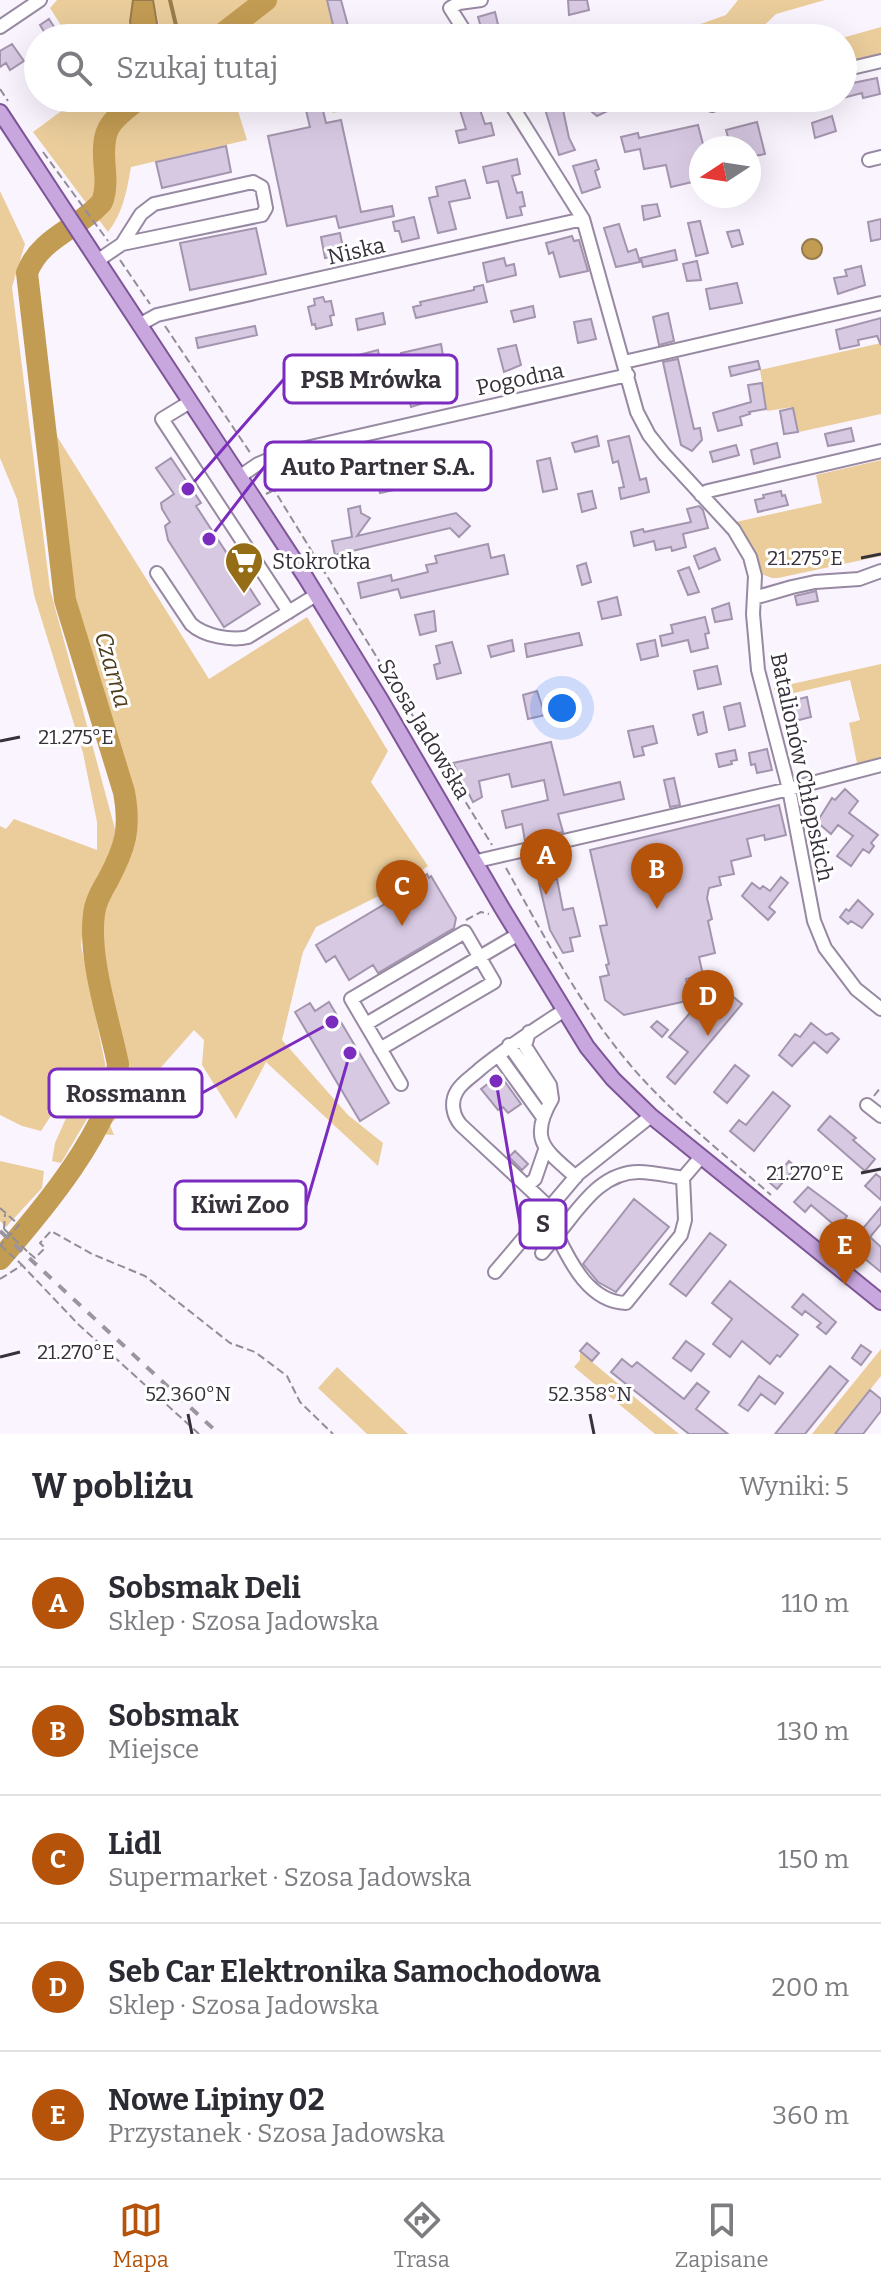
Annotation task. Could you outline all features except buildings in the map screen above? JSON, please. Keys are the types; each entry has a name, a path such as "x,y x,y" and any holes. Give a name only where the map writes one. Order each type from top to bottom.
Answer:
{"main road":[{"name":"Szosa Jadowska","path":"4,106 82,238 316,595 477,861 517,935 600,1065 651,1116 881,1302"}],"street":[{"path":"0,27 40,0"},
{"path":"460,24 450,8 459,3 481,0"},
{"path":"857,67 881,61"},
{"name":"Batalionów Chłopskich","path":"516,112 583,219 637,412 649,435 734,530 746,548 754,571 758,670 789,789 814,921 825,948 856,989 881,1009"},
{"path":"97,261 117,246 141,214 154,204 253,182 262,187 266,208 262,215 117,246"},
{"name":"Niska","path":"139,325 157,315 583,219"},
{"name":"Pogodna","path":"239,477 258,464 284,453 881,303"},
{"path":"190,402 162,419 289,612"},
{"path":"701,495 881,451"},
{"path":"754,598 815,582 851,580 881,571"},
{"path":"157,573 198,630 238,639 248,637 316,595"},
{"path":"477,861 881,765"},
{"path":"380,1049 494,982 465,932 351,999 380,1049 401,1084"},
{"path":"366,1024 517,935"},
{"path":"563,1011 509,1045 458,1089 454,1113 461,1125 549,1207 557,1235 575,1272 611,1302 626,1303 681,1235 685,1220 683,1178 701,1157"},
{"path":"529,1032 525,1046 550,1085 552,1099 542,1116 539,1134 551,1154 576,1177"},
{"path":"509,1045 550,1103"},
{"path":"498,1055 542,1116"},
{"path":"867,1105 881,1116"},
{"path":"495,1272 576,1177 651,1116"},
{"path":"527,1186 551,1154"},
{"path":"542,1253 597,1188 619,1176 638,1172 683,1178"}],"path":[{"path":"0,89 4,106"},
{"path":"40,148 97,226 117,246 157,315 274,489 606,1034 668,1104 777,1201"},
{"path":"255,501 301,477 342,468 360,449"},
{"path":"459,925 481,912 494,913"},
{"path":"0,1208 19,1225 0,1245 79,1325 199,1434"},
{"path":"5,1213 4,1229 35,1258 45,1248 40,1243 51,1231 92,1254 145,1276 230,1343 255,1352 287,1376 300,1402 333,1434"},
{"path":"0,1279 21,1264"}],"shaded area":[{"path":"57,0 133,0 130,24 60,24 50,8"},
{"path":"133,0 153,0 157,24 130,22"},
{"path":"153,0 327,0 333,24 159,24"},
{"path":"738,0 825,0 776,14 766,24 701,24 726,15"},
{"path":"881,27 881,62 857,68 857,34"},
{"path":"60,112 238,112 247,140 131,167 121,209 108,232 33,132"},
{"path":"0,191 25,244 12,287 50,589 115,829 112,858 84,919 81,945 107,1073 97,1102 61,1163 52,1161 55,1143 67,1116 60,1102 41,1131 0,1115 0,826 6,829 14,819 97,850 97,822 83,753 34,595 17,499 0,458"},
{"path":"808,239 816,239 822,249 816,259 808,259 802,253 802,245"},
{"path":"881,343 881,414 799,432 793,407 767,411 760,370"},
{"path":"48,422 209,679 307,617 388,751 371,782 428,866 391,890 316,927 303,952 282,1040 348,1115 383,1143 378,1166 266,1062 236,1119 202,1065 204,1040 194,1030 110,1125 114,1135 97,1134 122,1084 125,1068 99,936 105,908 128,857 133,829 132,810 130,791 71,599"},
{"path":"881,460 881,556 778,578 761,574 757,556 736,522 822,503 816,475"},
{"path":"881,664 881,762 858,768 849,723 860,720 850,680 777,697 774,688"},
{"path":"0,1161 44,1171 42,1188 6,1227 0,1221"},
{"path":"881,1349 881,1376 835,1434 812,1434"},
{"path":"580,1352 679,1434 655,1434 574,1367 580,1360"},
{"path":"337,1367 408,1434 367,1434 318,1388"}],"waterway":[{"path":"170,0 176,24"},
{"name":"Czarna","path":"235,24 266,0"},
{"name":"Czarna","path":"0,1259 54,1193 89,1141 104,1114 118,1064 100,989 93,931 99,896 119,858 125,838 126,805 65,600 27,273 50,242 102,202 106,136 113,121 122,112"}],"railway":[{"path":"0,1231 219,1434"}],"place":[{"name":"PSB Mrówka","path":"188,489"},
{"name":"Auto Partner S.A.","path":"209,539"},
{"name":"Stokrotka","path":"244,595"},
{"name":"Sobsmak Deli","path":"546,895"},
{"name":"Sobsmak","path":"657,909"},
{"name":"Lidl","path":"402,926"},
{"name":"Rossmann","path":"332,1022"},
{"name":"Seb Car Elektronika Samochodowa","path":"708,1036"},
{"name":"Kiwi Zoo","path":"350,1053"},
{"name":"S","path":"496,1081"},
{"name":"Nowe Lipiny 02","path":"845,1285"}]}
